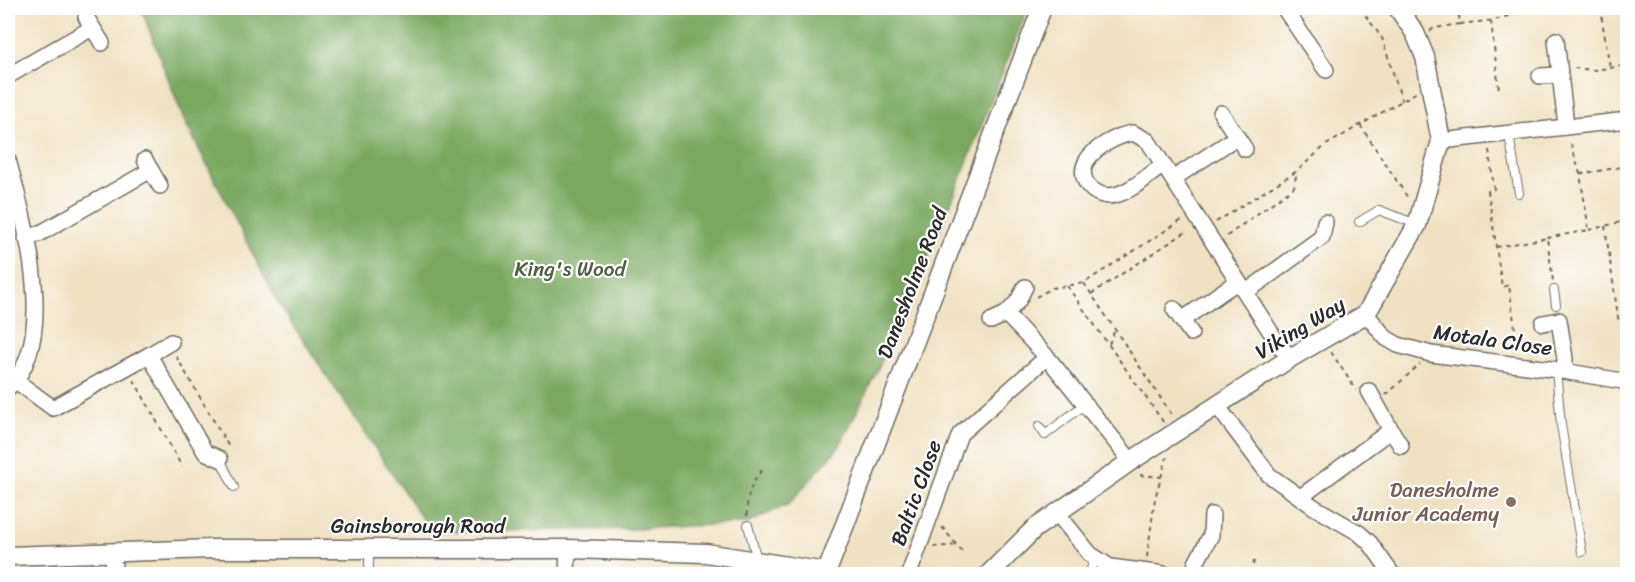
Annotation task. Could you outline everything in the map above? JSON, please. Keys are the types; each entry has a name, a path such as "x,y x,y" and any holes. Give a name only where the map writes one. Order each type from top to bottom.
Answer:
{"street":[{"name":"Danesholme Road","path":"826,573 1042,8"},
{"path":"1284,8 1326,70"},
{"name":"Viking Way","path":"989,574 1018,543 1131,461 1218,407 1292,357 1366,314 1417,225 1441,141 1432,83 1418,41 1398,8"},
{"path":"8,76 89,22 102,43"},
{"path":"1556,40 1566,125"},
{"path":"1540,76 1559,72"},
{"path":"1174,178 1241,143 1221,113"},
{"path":"1441,141 1509,135 1566,125 1628,120"},
{"path":"1163,165 1118,194 1109,196 1092,190 1087,184 1083,170 1090,156 1118,137 1133,133 1148,141 1201,220 1281,348 1292,357"},
{"path":"8,160 12,192 26,238 35,310 34,334 12,385 53,408 170,343"},
{"path":"26,238 39,234 148,165 160,186"},
{"path":"1182,321 1322,237 1325,222"},
{"path":"991,321 1006,314 1021,294"},
{"path":"1543,322 1556,305"},
{"path":"1556,305 1565,358 1560,370"},
{"path":"1006,314 1047,357 1131,461"},
{"name":"Motala Close","path":"1366,314 1386,338 1398,345 1431,354 1560,370 1628,382"},
{"path":"149,355 205,452 225,456"},
{"name":"Baltic Close","path":"909,574 960,434 1047,357"},
{"path":"1373,397 1401,446"},
{"path":"1218,407 1269,475 1302,496 1314,507 1359,533 1371,543 1392,574"},
{"path":"1302,496 1391,430"},
{"path":"1057,513 1072,534 1094,557 1110,567 1164,574"},
{"path":"1193,574 1199,554 1211,535 1212,515"},
{"name":"Gainsborough Road","path":"8,556 211,549 568,549 706,553 826,573"},
{"path":"567,574 568,549"},
{"path":"112,552 115,574"}],"lane":[{"path":"1509,135 1519,193"},
{"path":"1359,222 1379,210 1417,225"},
{"path":"1560,370 1561,425 1582,552"},
{"path":"1039,426 1046,435 1085,404"},
{"path":"225,456 234,486"},
{"path":"748,525 757,560"},
{"path":"369,548 369,574"},
{"path":"1090,574 1094,557"}],"path":[{"path":"1360,8 1382,38 1402,100"},
{"path":"1458,8 1460,24"},
{"path":"1513,8 1514,14"},
{"path":"1418,41 1434,28 1491,21 1525,8"},
{"path":"1600,8 1610,68"},
{"path":"1491,21 1499,90"},
{"path":"1559,72 1623,66 1624,79"},
{"path":"1021,294 1039,296 1053,288 1084,283 1297,171 1326,144 1432,83"},
{"path":"1360,125 1412,204 1422,207"},
{"path":"1566,125 1580,174 1589,230"},
{"path":"1488,137 1494,189 1488,190 1502,287 1509,285 1520,365"},
{"path":"1580,174 1628,166"},
{"path":"1216,244 1294,187 1297,171"},
{"path":"1092,294 1201,220"},
{"path":"1496,247 1589,230 1628,220"},
{"path":"1605,226 1619,324"},
{"path":"1547,238 1556,305"},
{"path":"1084,283 1175,434 1155,498 1146,572"},
{"path":"1066,285 1175,434"},
{"path":"1109,344 1114,331"},
{"path":"1323,340 1358,393 1373,397 1431,354"},
{"path":"170,343 225,456"},
{"path":"126,367 182,467"},
{"path":"748,525 746,502 755,477 764,468"},
{"path":"930,513 964,554"},
{"path":"919,544 927,548 957,545"},
{"path":"1252,574 1254,560"}],"green space":[{"name":"King's Wood","path":"141,8 1028,8 937,238 879,367 839,447 789,504 748,523 632,529 431,532 277,301 184,120"}],"place":[{"name":"Danesholme Junior Academy","path":"1511,502"}]}
